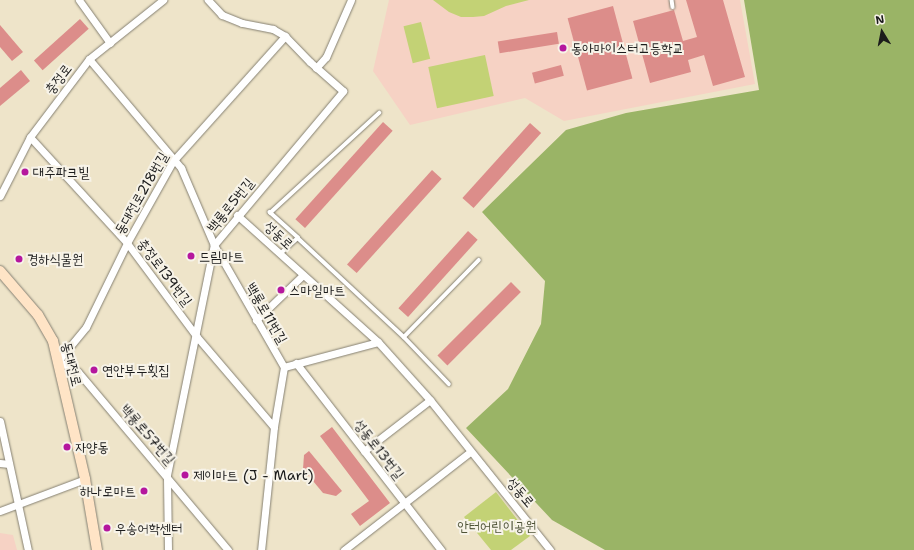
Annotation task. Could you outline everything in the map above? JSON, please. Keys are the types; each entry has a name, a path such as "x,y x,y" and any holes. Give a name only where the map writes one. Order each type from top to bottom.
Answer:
{"main road":[{"name":"동대전로","path":"0,271 38,315 53,341 84,479 97,550"},
{"path":"0,278 10,282"}],"street":[{"path":"79,0 110,43"},
{"name":"충정로","path":"0,196 30,137 89,59 163,0"},
{"name":"백룡로5번길","path":"168,550 166,475 197,337 214,245 237,215 343,91 316,68 285,36 273,29 242,23 222,15 208,0"},
{"path":"316,68 326,57 351,0"},
{"name":"동대전로218번길","path":"58,361 86,327 127,243 173,161 285,36"},
{"name":"백룡로11번길","path":"89,59 173,161 181,168 214,245 284,367"},
{"name":"충정로139번길","path":"30,137 127,243 197,337 274,427"},
{"name":"성동로","path":"237,215 378,342 430,400 470,452 550,550"},
{"path":"256,320 303,275"},
{"path":"261,550 274,427 284,367 378,342"},
{"name":"백룡로57번길","path":"58,361 78,372 228,550"},
{"name":"성동로13번길","path":"296,363 441,550"},
{"path":"364,451 430,400"},
{"path":"0,421 13,487 20,504 28,550"},
{"path":"344,550 403,502 470,452"},
{"path":"0,463 9,464"},
{"path":"0,511 84,479"}],"lane":[{"path":"672,0 673,7"},
{"path":"379,113 270,213 404,337 449,384"},
{"path":"280,254 298,238"},
{"path":"404,337 479,260"}],"shaded area":[{"name":"동아마이스터고등학교","path":"389,0 740,0 755,84 564,121 525,98 410,125 373,71"},
{"path":"0,533 13,535 17,550 0,550"}],"green space":[{"path":"433,0 529,0 506,6 484,16 461,17 449,12"},
{"path":"744,0 914,0 914,550 605,550 552,520 466,428 508,389 541,324 545,281 482,212 566,130 626,113 759,90"},
{"path":"421,22 430,59 413,63 404,26"},
{"path":"485,55 494,96 437,108 428,67"},
{"name":"안터어린이공원","path":"496,492 530,536 511,550 491,550 464,517"}],"building":[{"path":"686,0 723,0 745,77 713,86 704,55 688,60 691,72 650,83 633,21 674,10 683,41 697,37"},
{"path":"613,6 632,78 587,91 568,18"},
{"path":"80,19 89,29 43,70 34,60"},
{"path":"0,25 23,52 12,61 0,47"},
{"path":"557,32 559,44 500,53 498,41"},
{"path":"561,65 564,76 535,83 532,73"},
{"path":"21,70 30,81 0,106 0,88"},
{"path":"383,122 393,131 305,228 295,219"},
{"path":"530,123 541,133 474,208 462,198"},
{"path":"432,170 442,179 357,273 347,264"},
{"path":"468,231 478,240 408,317 398,308"},
{"path":"511,282 521,292 447,365 437,356"},
{"path":"332,427 390,503 360,526 351,514 369,501 320,436"},
{"path":"309,451 342,491 336,496 323,493 303,469 304,455"}],"place":[{"name":"동아마이스터고등학교","path":"563,48"},
{"name":"대주파크빌","path":"25,172"},
{"name":"드림마트","path":"191,256"},
{"name":"경하식물원","path":"19,259"},
{"name":"스마일마트","path":"281,290"},
{"name":"연안부두횟집","path":"94,370"},
{"name":"자양동","path":"67,447"},
{"name":"제이마트 (J - Mart)","path":"185,475"},
{"name":"하나로마트","path":"144,491"},
{"name":"우송어학센터","path":"107,528"}]}
